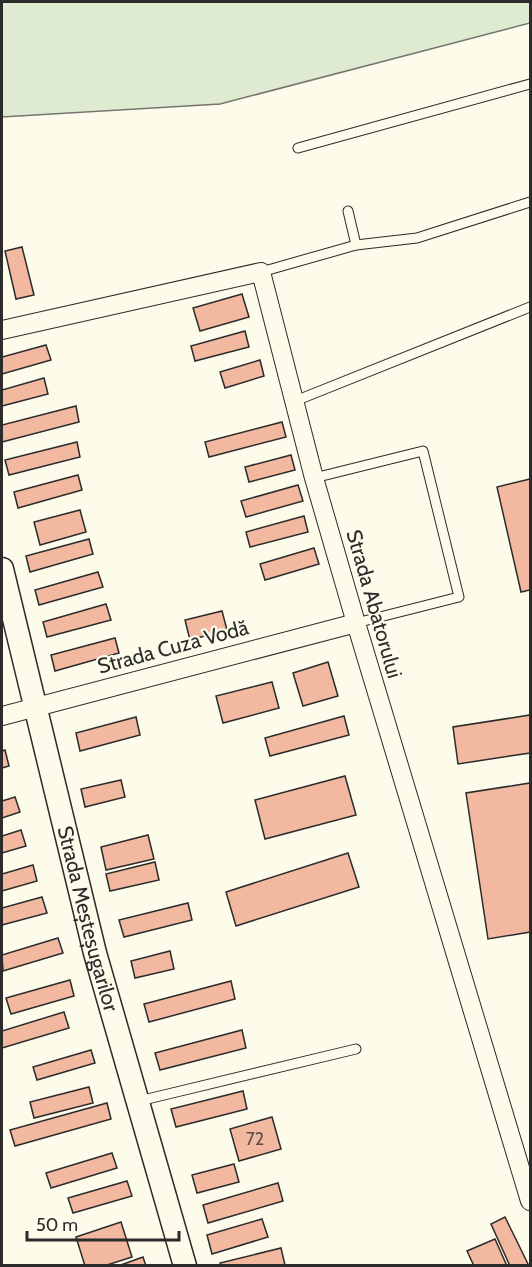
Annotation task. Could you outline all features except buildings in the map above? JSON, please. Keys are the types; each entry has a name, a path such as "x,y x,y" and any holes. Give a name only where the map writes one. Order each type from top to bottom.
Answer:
{"street":[{"path":"2,330 261,272"},
{"name":"Strada Abatorului","path":"261,272 314,478 356,623 531,1202"},
{"name":"Strada Meșteșugarilor","path":"2,569 33,707 95,953 185,1266"},
{"name":"Strada Cuza Vodă","path":"2,716 356,623"}],"lane":[{"path":"298,148 531,84"},
{"path":"261,272 356,245 417,238 531,202"},
{"path":"348,211 356,245"},
{"path":"295,401 531,307"},
{"path":"314,478 423,451 459,597 356,623"},
{"path":"139,1101 356,1049"}],"green space":[{"path":"2,2 530,2 530,23 220,104 2,117"}]}
